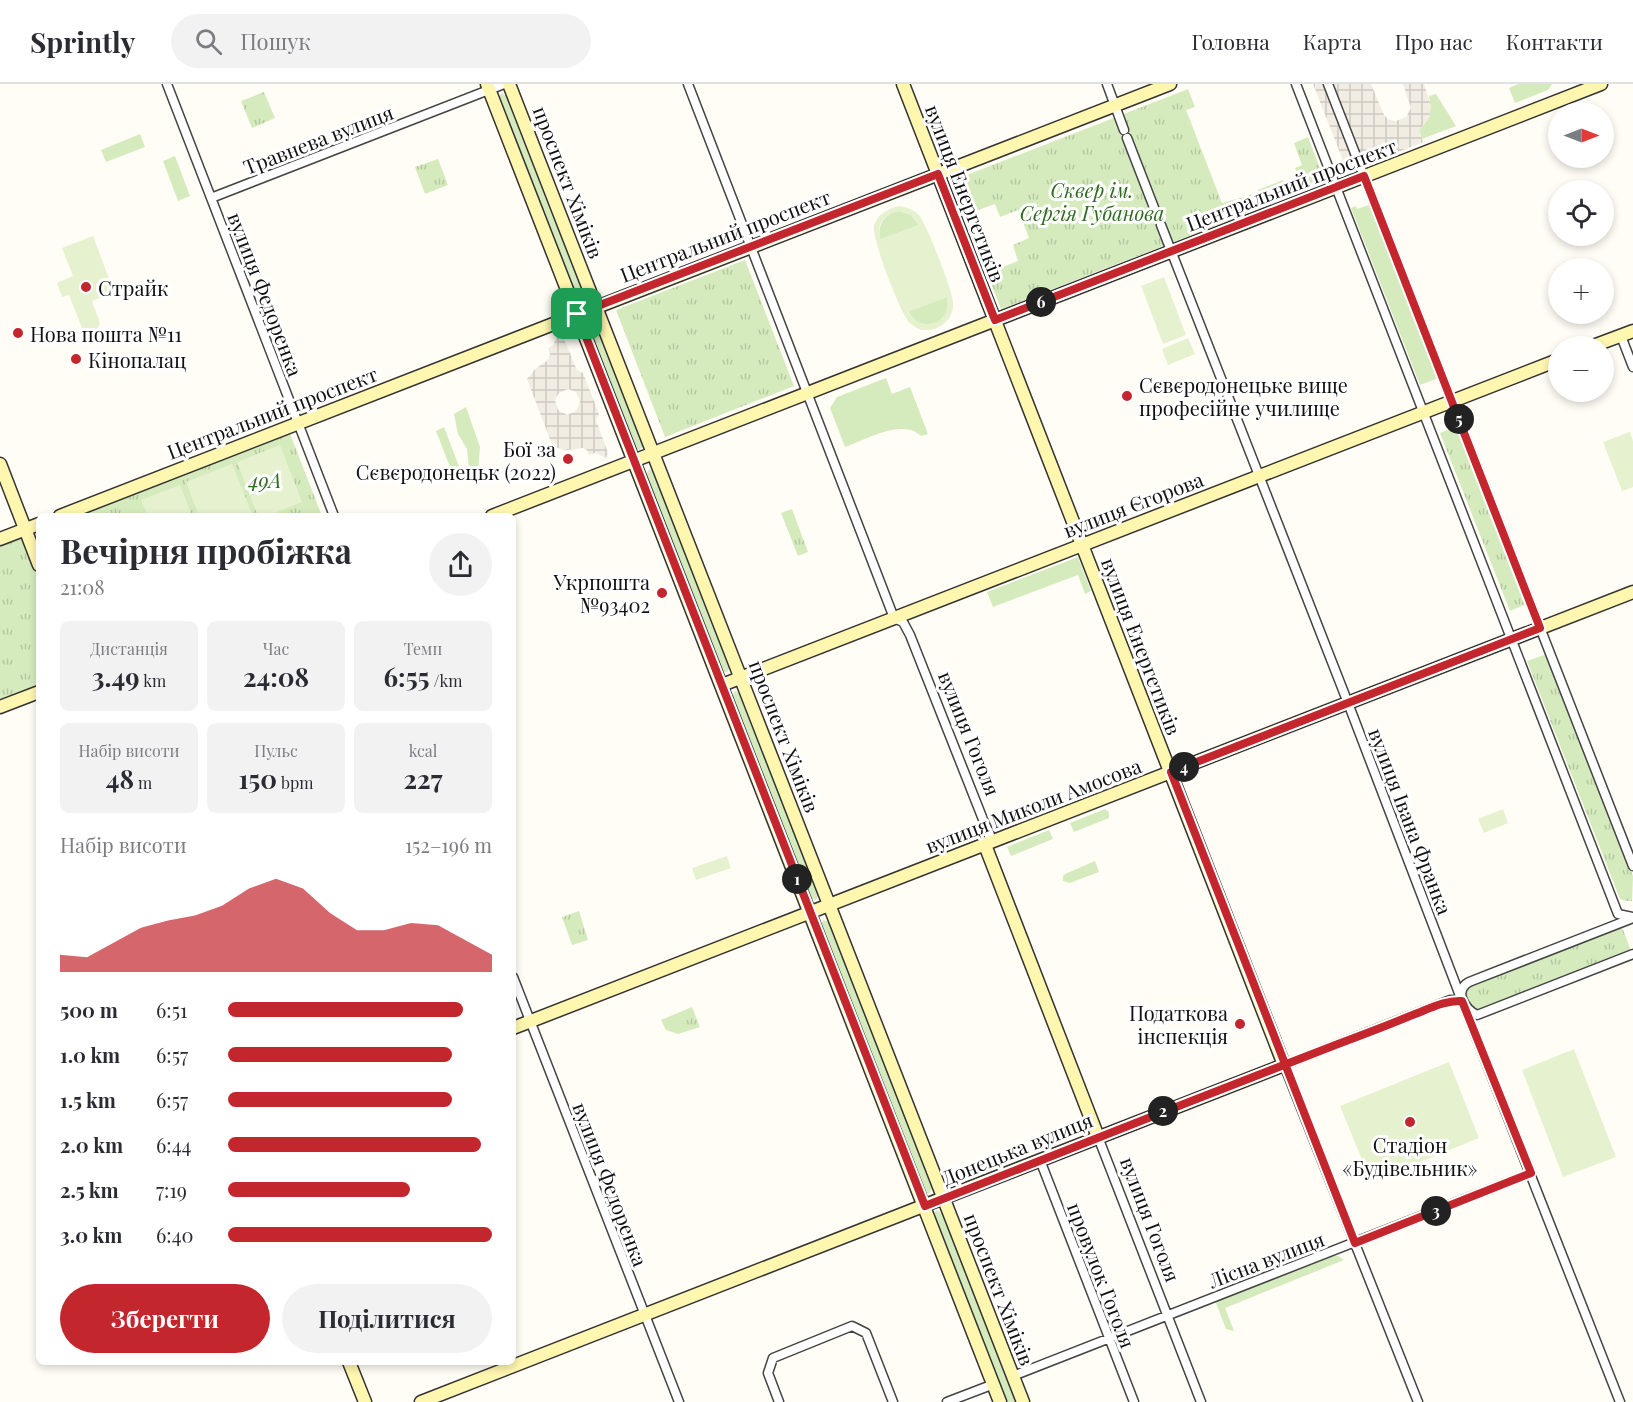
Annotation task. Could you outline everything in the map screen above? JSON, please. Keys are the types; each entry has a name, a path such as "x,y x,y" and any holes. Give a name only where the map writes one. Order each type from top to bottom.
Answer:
{"street":[{"name":"вулиця Федоренка","path":"167,84 333,513"},
{"name":"Травнева вулиця","path":"211,198 488,87 504,84"},
{"name":"проспект Хіміків","path":"509,84 1023,1402"},
{"name":"вулиця Гоголя","path":"688,84 894,618 903,622 910,635 990,835 985,845 1201,1402"},
{"name":"вулиця Енергетиків","path":"903,84 1355,1243"},
{"name":"вулиця Івана Франка","path":"1107,84 1620,1402"},
{"name":"Центральний проспект","path":"68,513 1170,84"},
{"path":"1296,84 1618,914 1633,918"},
{"path":"1328,84 1633,866"},
{"name":"Центральний проспект","path":"500,513 1364,176 1588,86 1601,84"},
{"name":"проспект Хіміків","path":"488,87 1000,1402"},
{"path":"1614,338 1633,331"},
{"path":"1621,336 1633,367"},
{"name":"вулиця Єгорова","path":"722,685 1548,364"},
{"path":"0,464 36,557"},
{"path":"0,540 36,525"},
{"name":"вулиця Миколи Амосова","path":"516,1027 1633,592"},
{"path":"0,707 36,693"},
{"path":"1633,918 1470,982 1464,985 1462,1001 1470,1011 1477,1015 1633,954"},
{"name":"вулиця Федоренка","path":"516,985 679,1402"},
{"name":"Донецька вулиця","path":"516,1365 1450,1000 1462,1001"},
{"name":"провулок Гоголя","path":"1040,1160 1134,1402"},
{"name":"Лісна вулиця","path":"1013,1376 1531,1173"},
{"path":"1355,1243 1418,1402"},
{"path":"779,1402 768,1373 773,1358 852,1326 866,1333 893,1402"},
{"path":"350,1365 365,1402"},
{"name":"Донецька вулиця","path":"421,1402 516,1365"},
{"path":"947,1402 994,1384"}],"green space":[{"path":"1518,84 1552,84 1548,90 1515,103 1509,88"},
{"name":"Сквер ім. Сергія Губанова","path":"1188,89 1195,107 1186,110 1222,203 1251,195 1255,196 1261,208 1001,309 987,273 1018,261 1013,245 1029,238 1018,210 1000,217 995,204 967,214 954,180"},
{"path":"264,92 275,118 252,128 241,101"},
{"path":"501,93 507,96 585,295 582,300 576,299 499,99"},
{"path":"1436,94 1456,126 1422,139 1419,130 1429,115 1429,96"},
{"path":"140,134 145,147 106,162 101,150"},
{"path":"1308,137 1324,179 1302,187 1295,168 1302,165 1294,143"},
{"path":"175,156 190,196 178,201 163,161"},
{"path":"438,159 448,185 425,194 415,167"},
{"path":"1283,180 1289,195 1264,204 1258,190"},
{"path":"1372,200 1441,377 1420,385 1351,208 1356,206 1357,209 1369,205 1368,201"},
{"path":"898,206 914,211 923,221 953,301 950,317 945,323 932,330 917,328 905,317 881,259 874,225 887,210","holes":["899,211 911,215 919,225 880,239 879,229 882,221 885,217","947,297 948,306 945,314 935,323 920,323 908,312"]},
{"path":"899,211 911,215 919,225 880,240 883,221 889,215"},
{"name":"Страйк","path":"93,236 114,292 92,301 100,323 97,330 90,333 82,328 69,295 62,297 57,283 73,276 62,248"},
{"path":"745,260 794,386 665,437 616,310"},
{"path":"1164,277 1186,335 1163,344 1141,286"},
{"path":"947,297 948,307 945,315 935,324 920,323 908,311"},
{"path":"595,320 644,446 639,450 635,449 587,323"},
{"path":"1188,338 1195,354 1168,365 1162,349"},
{"path":"886,378 892,394 910,387 928,434 921,436 904,429 894,430 845,447 830,408 837,397"},
{"path":"466,407 480,447 478,470 475,472 469,468 467,449 458,434 454,414"},
{"path":"1460,425 1530,603 1510,611 1440,433"},
{"path":"444,427 463,477 461,483 455,480 436,431"},
{"name":"49А","path":"289,431 321,513 80,513"},
{"path":"1630,432 1633,441 1633,487 1622,491 1603,442"},
{"path":"280,445 302,502 274,513 257,513 237,462"},
{"path":"232,464 252,513 198,513 186,482"},
{"path":"649,469 654,472 730,667 727,672 721,671 646,475"},
{"path":"180,485 191,513 147,513 141,500"},
{"path":"792,509 808,552 798,556 781,513"},
{"path":"22,537 36,572 36,687 0,701 0,545"},
{"path":"1078,557 1091,591 1085,594 1078,575 993,607 987,592"},
{"path":"1547,654 1633,876 1632,901 1620,899 1527,661"},
{"path":"735,691 741,694 819,894 816,900 810,898 732,697"},
{"path":"1105,809 1109,812 1109,818 1074,832 1070,823"},
{"path":"1503,809 1508,823 1484,833 1478,819"},
{"path":"1049,830 1053,839 1011,856 1007,847"},
{"path":"727,856 731,868 696,880 692,868"},
{"path":"1095,861 1099,872 1070,883 1063,881 1065,874"},
{"path":"579,911 588,940 572,945 562,917"},
{"path":"823,920 829,922 932,1188 929,1194 923,1192 821,926"},
{"path":"1622,927 1631,951 1480,1009 1475,1009 1466,1001 1467,991 1471,986"},
{"path":"692,1007 700,1027 678,1034 666,1030 661,1020"},
{"path":"1574,1049 1616,1157 1563,1177 1522,1070"},
{"name":"Стадіон «Будівельник»","path":"1449,1062 1479,1138 1371,1182 1340,1106"},
{"path":"936,1210 942,1213 1017,1402 1007,1402 934,1216"},
{"path":"1331,1256 1338,1256 1344,1260 1225,1308 1234,1331 1226,1329 1216,1303 1218,1300"}],"shaded area":[{"path":"1313,84 1371,84 1384,115 1389,120 1396,121 1406,117 1411,108 1403,84 1424,84 1431,106 1429,118 1419,130 1423,142 1348,173"},
{"path":"557,336 564,339 577,370 583,373 599,414 596,420 608,453 606,458 595,453 589,455 583,448 567,450 553,447 527,379 535,369 548,360 550,354 548,348 553,345","holes":["568,389 576,392 580,402 576,411 567,415 558,410 555,400 559,393"]}],"place":[{"name":"Страйк","path":"86,287"},
{"name":"Нова пошта №11","path":"18,333"},
{"name":"Кінопалац","path":"76,359"},
{"name":"Сєвєродонецьке вище професійне училище","path":"1127,396"},
{"name":"Бої за Сєвєродонецьк (2022)","path":"568,459"},
{"name":"Укрпошта №93402","path":"662,593"},
{"name":"Податкова інспекція","path":"1240,1024"},
{"name":"Стадіон «Будівельник»","path":"1410,1122"}],"route":[{"path":"577,314 925,1206 1098,1137 1190,1101 1284,1065 1354,1038 1450,1000 1462,1001 1531,1173 1355,1243 1284,1065 1171,772 1540,628 1364,176 995,320 938,174 577,314"}]}
